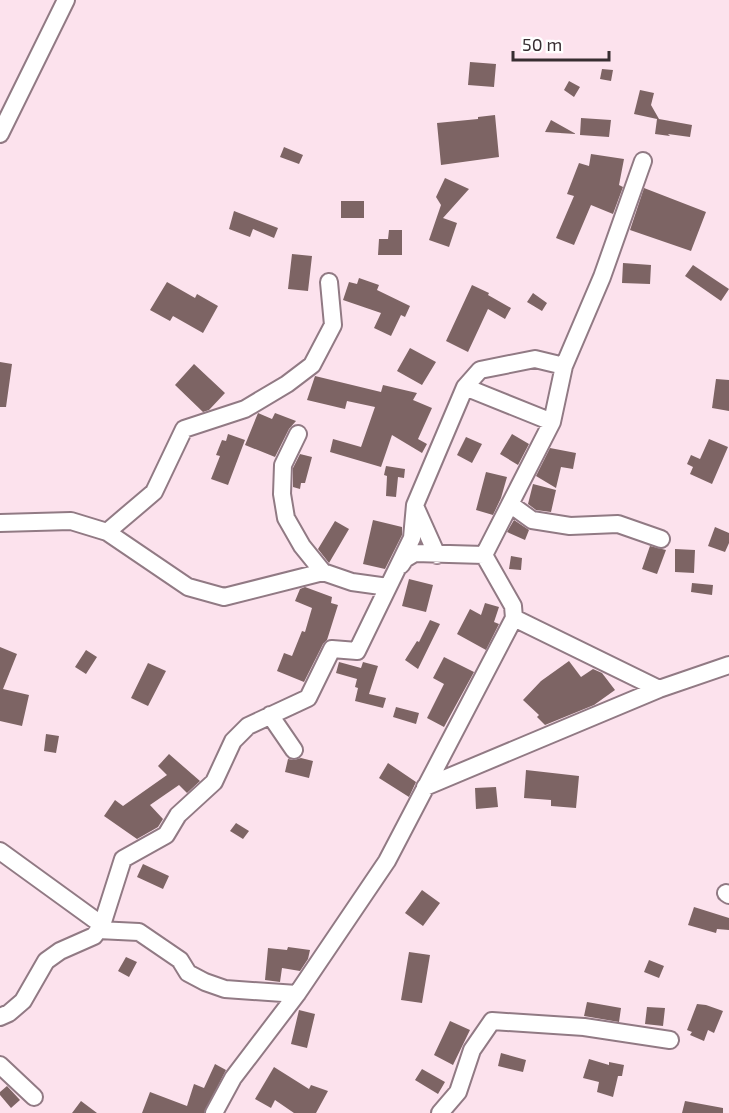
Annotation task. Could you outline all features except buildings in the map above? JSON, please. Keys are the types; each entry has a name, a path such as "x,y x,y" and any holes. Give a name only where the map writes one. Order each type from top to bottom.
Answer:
{"street":[{"path":"0,134 66,0"},
{"path":"484,555 552,422 564,366 602,277 643,161"},
{"path":"107,532 154,492 184,429 245,409 287,384 312,365 333,325 329,282"},
{"path":"0,1017 23,1001 46,961 60,951 94,936 100,927 123,859 166,835 178,815 213,782 233,741 248,726 308,698 332,649 357,651 412,538 415,505 465,387 480,370 535,358 564,366"},
{"path":"465,387 552,422"},
{"path":"298,434 283,465 282,494 286,518 302,546 323,572 352,582 392,580"},
{"path":"510,504 532,520 570,526 618,524 661,539"},
{"path":"415,505 437,555"},
{"path":"0,523 71,522 107,532 188,587 224,597 323,572"},
{"path":"392,580 405,559 415,553 484,555"},
{"path":"214,1113 233,1078 297,994 387,861 514,618 513,606 484,555"},
{"path":"514,618 659,689"},
{"path":"425,788 659,689 729,665"},
{"path":"270,715 294,750"},
{"path":"0,851 100,927 140,932 180,960 188,973 205,982 225,988 297,994"},
{"path":"440,1113 458,1092 472,1050 492,1020 584,1026 670,1040"},
{"path":"0,1065 34,1097"}]}
